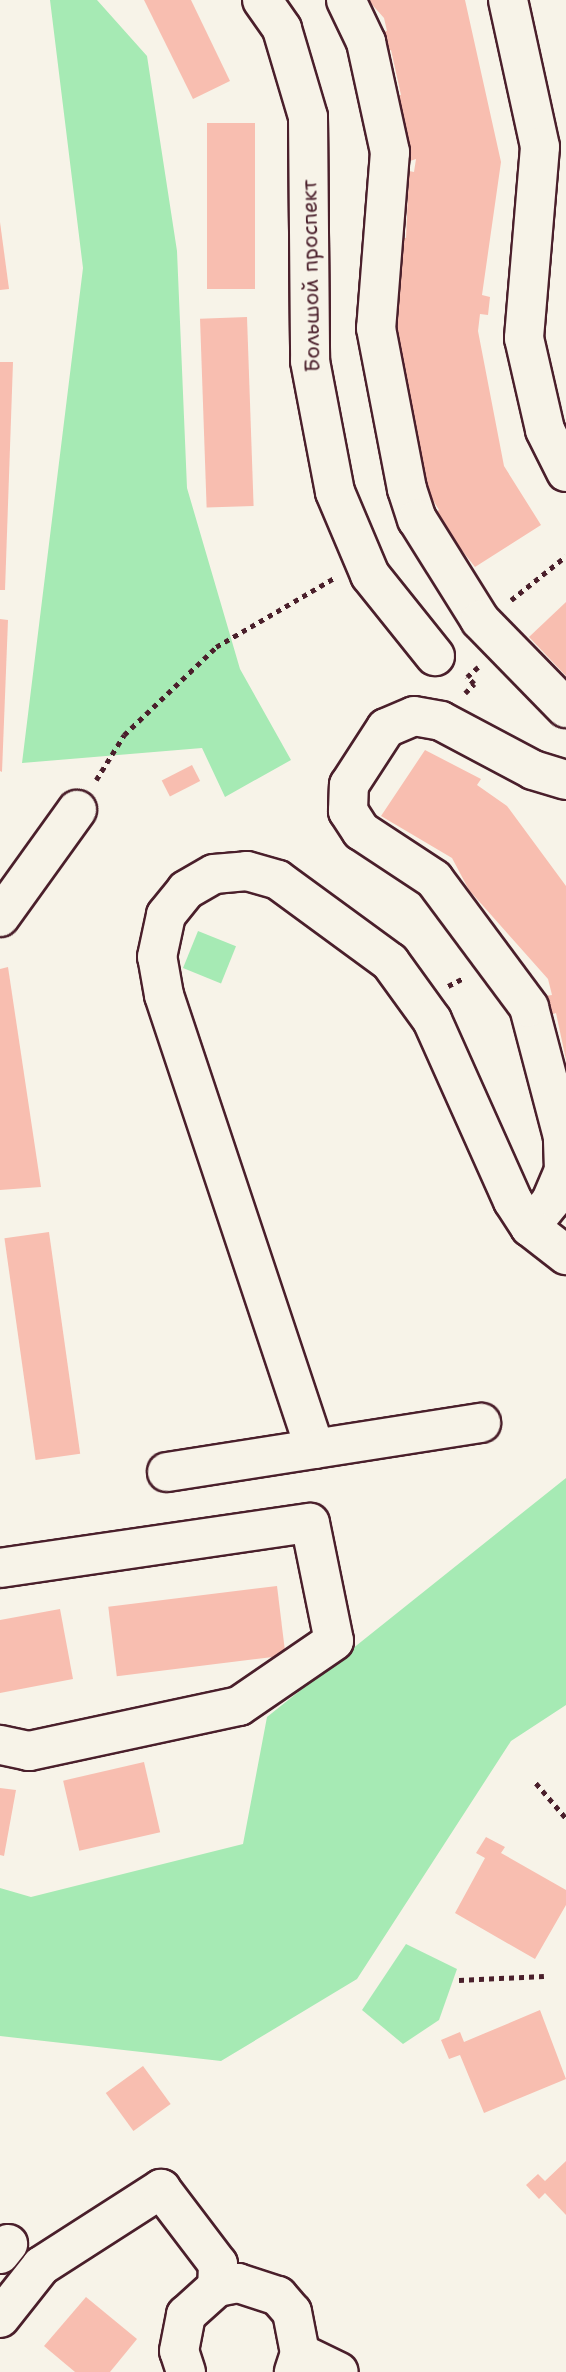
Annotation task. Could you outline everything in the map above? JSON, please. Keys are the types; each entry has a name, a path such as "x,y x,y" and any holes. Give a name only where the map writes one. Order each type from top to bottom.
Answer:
{"street":[{"name":"Большой проспект","path":"262,0 282,29 308,117 310,361 335,492 363,559 435,656"},
{"path":"346,0 366,42 390,152 376,328 407,489 467,603 566,708"},
{"path":"508,0 540,147 524,338 545,430 566,472"},
{"path":"530,1227 551,1201 564,1170 563,1137 529,1007 434,879 361,831 348,811 349,785 386,728 414,716 442,721 533,771 564,782"},
{"path":"0,917 77,810"},
{"path":"315,1449 164,995 157,957 166,915 186,890 214,874 247,871 278,880 390,962 432,1020 530,1227 566,1255"},
{"path":"167,1472 481,1423"},
{"path":"0,1569 310,1523 334,1641 239,1706 29,1751 0,1745"},
{"path":"0,2318 41,2266 161,2189 218,2264 217,2287"},
{"path":"186,2372 179,2351 186,2315 217,2287 259,2286 278,2296 296,2322 297,2362 339,2372"}],"path":[{"path":"519,594 566,556"},
{"path":"77,810 124,735 216,647 363,559"},
{"path":"536,1783 566,1818"},
{"path":"459,1980 544,1976"}],"green space":[{"path":"50,0 97,0 147,56 177,251 187,488 240,669 291,760 225,797 202,748 22,763 83,268"},
{"path":"198,931 236,946 221,983 183,968"},
{"path":"566,1478 566,1705 511,1741 357,1979 221,2061 0,2036 0,1888 31,1897 243,1844 267,1717"},
{"path":"406,1944 457,1969 439,2020 403,2044 362,2010"}],"building":[{"path":"144,0 191,0 230,81 193,99"},
{"path":"368,0 465,0 501,162 482,295 490,297 488,315 480,314 478,331 504,466 541,525 475,567 433,514 439,510 426,489 395,327 400,237 406,238 409,171 414,172 416,159 410,161 396,96 401,95 391,50 384,51 380,32 387,31 384,18"},
{"path":"207,123 255,123 255,289 207,289"},
{"path":"0,222 9,289 0,290"},
{"path":"247,317 254,506 207,508 200,319"},
{"path":"0,362 13,362 5,590 0,590"},
{"path":"566,602 566,676 529,637"},
{"path":"0,619 8,620 2,772 0,771"},
{"path":"425,750 481,779 477,785 507,806 566,886 566,1060 556,1013 550,1015 545,996 552,995 548,979 469,890 452,858 381,816"},
{"path":"192,765 200,781 170,796 162,780"},
{"path":"8,967 41,1187 0,1190 0,969"},
{"path":"49,1232 80,1454 36,1460 4,1238"},
{"path":"277,1586 286,1655 117,1676 108,1607"},
{"path":"60,1609 73,1679 0,1693 0,1620"},
{"path":"144,1762 160,1832 79,1851 63,1781"},
{"path":"0,1788 16,1790 4,1856 0,1855"},
{"path":"486,1837 505,1847 501,1853 566,1890 566,1905 535,1959 455,1913 485,1858 476,1853"},
{"path":"540,2010 566,2079 484,2113 460,2055 449,2059 441,2040 460,2032 464,2042"},
{"path":"143,2066 171,2104 133,2131 106,2093"},
{"path":"566,2161 566,2215 545,2193 539,2199 526,2185 538,2174 545,2181"},
{"path":"86,2297 137,2339 110,2372 75,2372 44,2346"}]}
